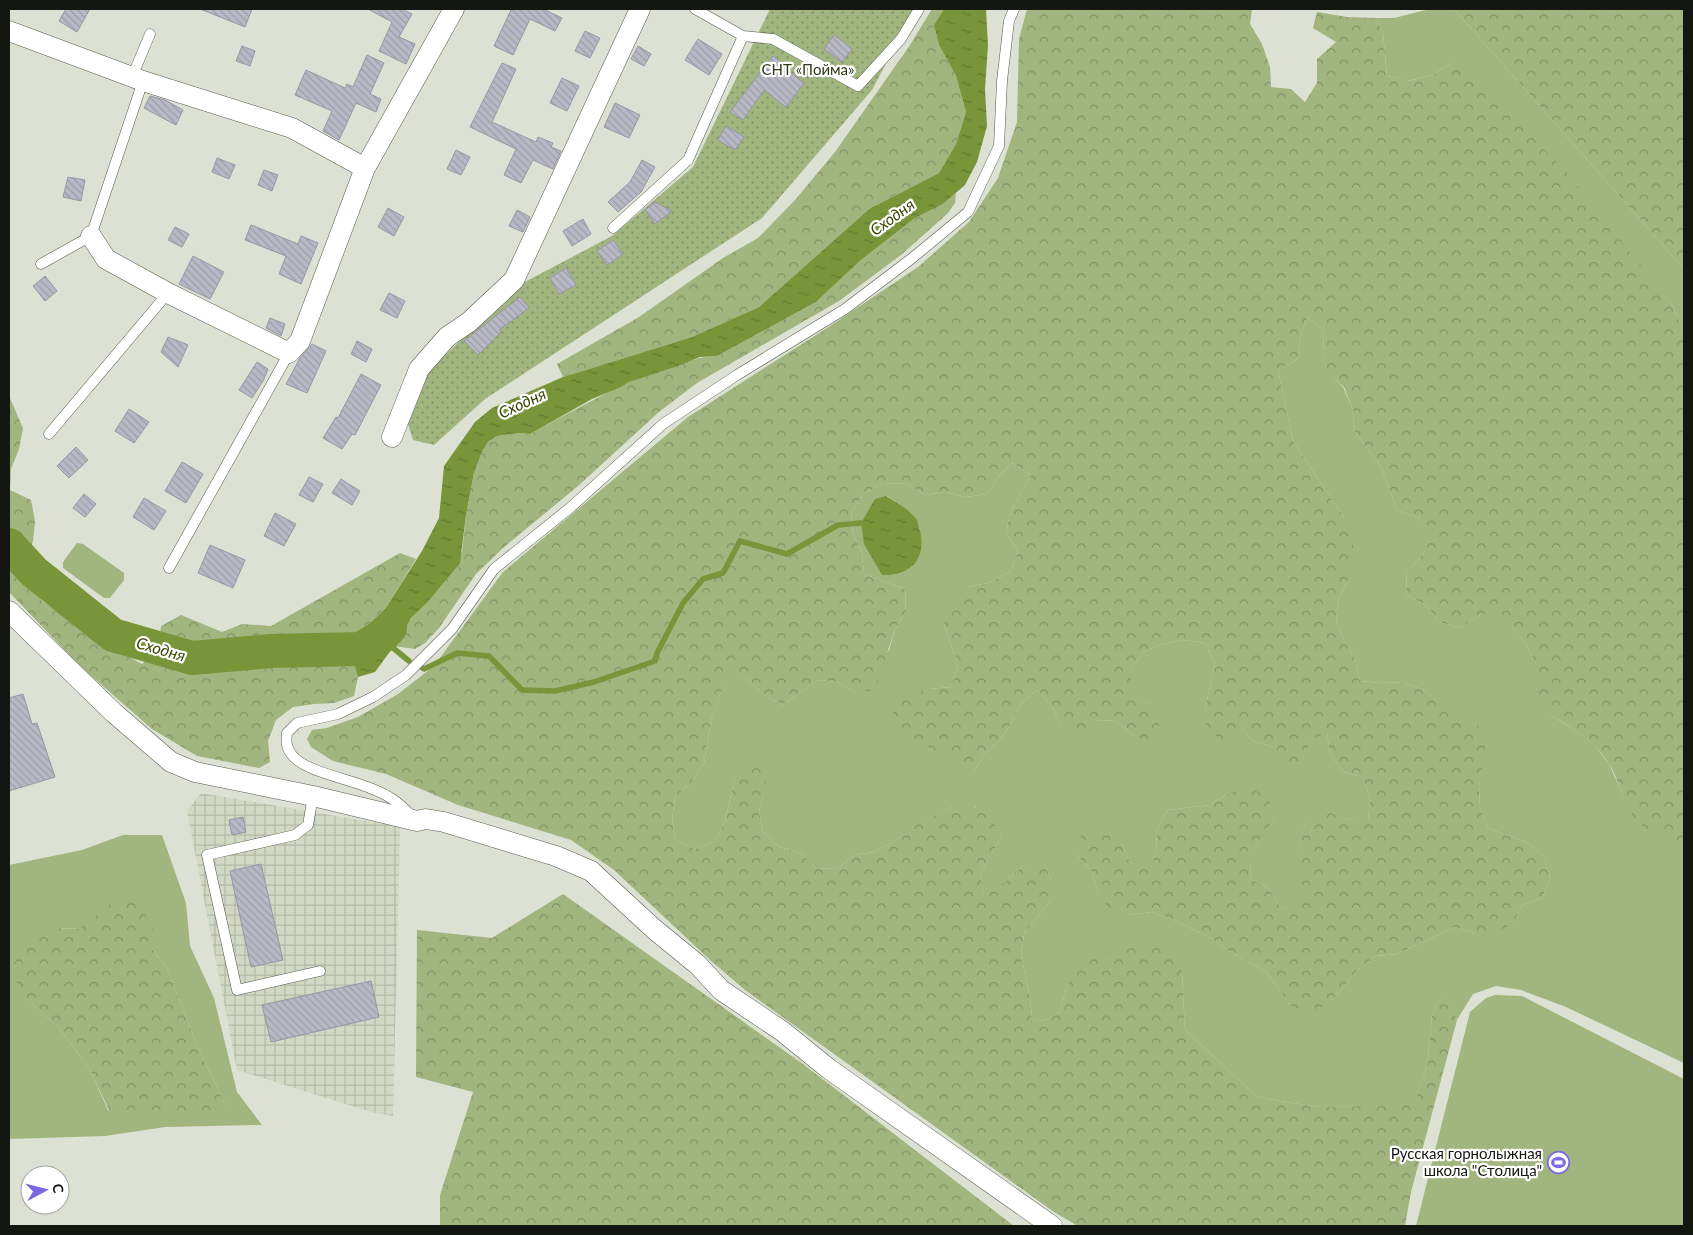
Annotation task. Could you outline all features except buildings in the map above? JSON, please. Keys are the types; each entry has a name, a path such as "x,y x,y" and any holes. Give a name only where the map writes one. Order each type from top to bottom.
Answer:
{"street":[{"path":"91,236 106,258 168,293 289,353 300,341 365,168 454,9"},
{"path":"392,436 419,369 447,337 469,322 514,280 640,9"},
{"path":"9,31 138,79 292,128 365,168"},
{"path":"9,611 114,713 171,762 195,772 313,796 417,822 426,819 444,822 556,856 591,871 698,965 721,990 782,1031 829,1069 1052,1226"}],"lane":[{"path":"695,9 743,36 773,39 858,86 901,39 919,9"},
{"path":"417,822 396,800 370,788 307,766 292,755 286,744 287,733 297,723 338,714 373,697 406,674 452,629 494,569 571,506 663,424 737,375 845,309 911,259 968,212 999,146 1002,81 1009,21 1014,9"},
{"path":"41,264 91,236 150,34"},
{"path":"612,228 688,160 743,36"},
{"path":"49,434 168,293"},
{"path":"169,568 289,353"},
{"path":"313,796 308,825 295,835 207,855 238,990 320,971"}],"shaded area":[{"path":"201,793 400,827 393,1116 371,1112 237,1070 187,811"}],"green space":[{"name":"СНТ «Пойма»","path":"770,9 915,9 872,90 762,218 485,399 434,445 413,440 408,424 423,376 519,285 612,236 693,167"},
{"path":"932,9 944,9 934,25 939,45 956,76 966,112 956,144 939,173 869,209 759,307 692,337 563,377 557,364 639,317 723,258 758,238 795,200 835,152 910,45"},
{"path":"1027,9 1252,9 1250,24 1262,44 1270,67 1271,87 1291,89 1305,102 1317,83 1317,59 1336,42 1313,28 1317,12 1347,17 1377,18 1383,33 1387,76 1408,81 1432,75 1451,63 1471,73 1566,172 1671,303 1684,330 1684,844 1679,844 1654,833 1641,825 1631,813 1613,771 1603,755 1578,732 1540,709 1536,687 1536,664 1526,644 1498,610 1478,616 1460,628 1439,622 1426,605 1406,595 1407,572 1423,554 1432,535 1419,518 1397,510 1381,467 1355,432 1352,407 1344,387 1328,373 1323,352 1324,331 1307,317 1300,338 1298,359 1278,370 1293,441 1345,519 1353,538 1353,560 1348,580 1339,598 1336,620 1344,640 1355,659 1360,681 1403,682 1424,690 1457,716 1477,724 1486,743 1479,786 1480,808 1488,828 1529,843 1545,858 1550,878 1542,898 1522,905 1514,923 1495,933 1475,933 1455,927 1397,954 1376,956 1359,969 1331,1001 1313,1012 1292,1007 1266,972 1229,951 1211,938 1152,912 1130,915 1109,910 1098,891 1091,870 1076,854 1082,833 1104,829 1121,843 1130,862 1150,871 1156,851 1157,828 1168,810 1210,805 1229,793 1251,788 1269,798 1274,820 1263,834 1253,853 1250,878 1269,889 1280,907 1300,914 1299,855 1305,823 1325,811 1347,819 1368,820 1370,797 1362,777 1343,772 1330,754 1327,733 1308,741 1308,761 1288,765 1274,747 1253,741 1239,725 1225,741 1207,731 1205,709 1215,664 1205,643 1183,640 1163,644 1143,652 1130,670 1131,692 1150,704 1160,723 1155,743 1134,736 1116,721 1095,720 1080,736 1061,726 1052,706 1037,690 1020,705 1000,740 984,754 974,772 902,733 892,714 907,696 929,689 951,687 958,666 944,624 951,602 967,587 988,583 1010,572 1018,551 1006,533 1010,513 1031,475 1012,463 998,477 987,494 966,497 945,492 925,495 907,484 883,483 864,494 851,513 853,534 862,553 864,574 905,589 906,611 895,629 875,690 855,693 838,682 818,680 782,705 763,694 747,679 726,677 711,720 704,763 691,783 675,797 672,819 675,839 695,849 715,841 725,822 735,777 749,762 768,771 759,812 763,832 779,847 801,853 816,868 837,869 854,855 874,852 895,841 911,827 953,806 974,806 992,819 1001,837 980,874 984,894 1005,882 1022,866 1043,860 1051,880 1051,900 1024,934 1021,956 1030,997 1032,1019 1044,1021 1060,1012 1076,962 1144,941 1177,951 1182,972 1185,1030 1257,1097 1318,1107 1414,1105 1427,1066 1432,1016 1444,990 1457,1020 1411,1192 1405,1226 1078,1226 1054,1212 745,990 710,960 614,870 571,840 458,805 386,774 333,761 311,747 307,739 312,730 327,728 358,717 398,694 434,666 503,572 688,417 918,267 969,222 998,178 1017,122 1019,39"},
{"path":"1430,9 1454,9 1684,269 1684,330 1671,303 1451,63 1432,75 1407,81 1387,76 1383,33 1377,18 1394,18"},
{"path":"1454,9 1684,9 1684,269"},
{"path":"956,193 955,203 948,213 901,255 839,301 697,383 659,412 578,486 503,548 476,574 439,628 425,643 415,649 393,646 411,618 426,604 462,552 466,515 474,473 488,442 497,436 520,433 530,434 645,375 704,357 717,356 816,302 861,260 915,218 943,204"},
{"path":"1307,317 1324,331 1323,352 1328,372 1343,387 1352,407 1355,432 1381,467 1397,510 1419,518 1433,535 1423,554 1407,572 1406,595 1426,605 1439,622 1460,628 1478,616 1498,609 1526,644 1536,664 1536,687 1541,709 1578,732 1595,746 1609,764 1628,806 1679,844 1684,844 1684,1063 1566,1007 1521,990 1496,986 1473,994 1457,1020 1444,991 1432,1016 1427,1066 1414,1106 1318,1107 1257,1097 1185,1030 1182,972 1077,962 1066,989 1060,1012 1044,1021 1032,1019 1030,997 1021,956 1024,934 1051,900 1051,880 1043,861 1022,866 1005,882 984,895 980,874 1001,837 975,806 953,806 912,827 895,841 874,852 854,855 837,869 816,868 801,853 779,847 763,832 759,812 767,771 735,777 725,822 715,841 695,849 675,839 672,819 675,797 691,783 704,763 711,720 726,676 747,679 763,694 782,705 818,680 838,682 855,693 889,650 895,629 906,611 905,589 864,574 862,553 853,534 851,513 864,494 883,483 907,484 925,495 945,492 966,497 987,494 998,477 1012,463 1031,475 1010,513 1006,533 1018,551 1010,572 988,583 967,587 944,624 958,666 951,687 929,689 965,765 974,772 984,754 1000,740 1020,705 1037,690 1052,706 1061,726 1095,720 1116,721 1134,736 1150,704 1130,692 1130,670 1143,652 1163,644 1183,640 1205,643 1215,664 1205,709 1239,725 1253,741 1274,747 1308,741 1327,732 1330,754 1343,772 1362,777 1370,797 1368,821 1347,819 1325,812 1305,823 1300,844 1299,867 1302,890 1301,915 1280,907 1269,889 1250,878 1251,856 1260,837 1274,820 1229,793 1210,805 1168,810 1157,828 1156,851 1150,872 1130,862 1121,843 1076,854 1091,870 1098,891 1130,915 1152,912 1211,938 1229,951 1266,972 1292,1007 1331,1001 1359,969 1376,956 1397,954 1455,927 1475,933 1514,923 1522,905 1542,898 1550,878 1545,858 1529,843 1488,828 1480,808 1479,786 1481,765 1477,724 1457,717 1424,690 1403,682 1360,681 1355,659 1344,640 1336,620 1339,598 1348,580 1345,519 1293,441 1278,370 1298,359 1300,338","holes":["887,496 917,520 882,575 861,523 868,512"]},
{"path":"9,396 23,428 19,449 11,469 10,490 31,500 35,521 33,541 26,561 30,582 42,601 106,644 142,664 158,649 161,626 181,615 222,632 242,624 271,626 400,553 416,559 385,609 358,634 351,654 358,677 354,696 334,703 293,707 276,720 268,741 270,762 259,768 197,756 152,729 81,667 9,592"},
{"path":"77,543 83,544 124,573 124,580 110,598 104,598 63,568 63,562"},
{"path":"123,835 162,835 186,903 190,946 214,998 237,1092 262,1125 165,1127 105,1136 9,1139 9,865 82,850","holes":["57,928 79,929 151,947 167,968 196,1043 226,1106 108,1110 90,1070 60,1029 30,1002"]},
{"path":"563,894 803,1064 1014,1226 440,1226 440,1195 473,1092 416,1077 417,930 492,938"},
{"path":"136,896 155,934 151,947 167,968 196,1043 226,1106 223,1114 213,1118 152,1110 109,1110 90,1070 60,1029 30,1002 10,972 20,953 37,938 57,928 79,929 114,901"},
{"name":"Русская горнолыжная школа \"Столица\"","path":"1495,995 1522,996 1684,1079 1684,1226 1416,1226 1470,1012 1486,998"}],"water":[{"path":"944,9 986,9 988,45 985,89 987,126 977,162 965,185 943,204 915,218 861,260 816,302 717,356 700,357 629,382 592,399 530,434 520,433 497,436 488,442 474,473 460,563 426,604 411,618 400,638 375,672 358,677 351,654 358,634 385,609 422,551 439,518 444,466 475,422 492,408 563,377 692,337 759,307 869,209 939,173 956,144 966,112 956,76 939,45 934,25"},
{"path":"886,496 914,516 917,520 922,541 921,550 914,564 908,569 892,575 882,575 864,544 861,523 875,499"}],"waterway":[{"path":"421,667 424,669 457,653 489,656 522,690 555,691 594,682 655,661 657,653 683,603 703,579 723,573 740,541 787,554 838,525 861,523"},
{"name":"Сходня","path":"9,545 34,572 113,635 192,658 271,651 360,649 381,637 390,628"},
{"path":"387,643 409,661"}],"place":[{"name":"Русская горнолыжная школа \"Столица\"","path":"1558,1163"}]}
